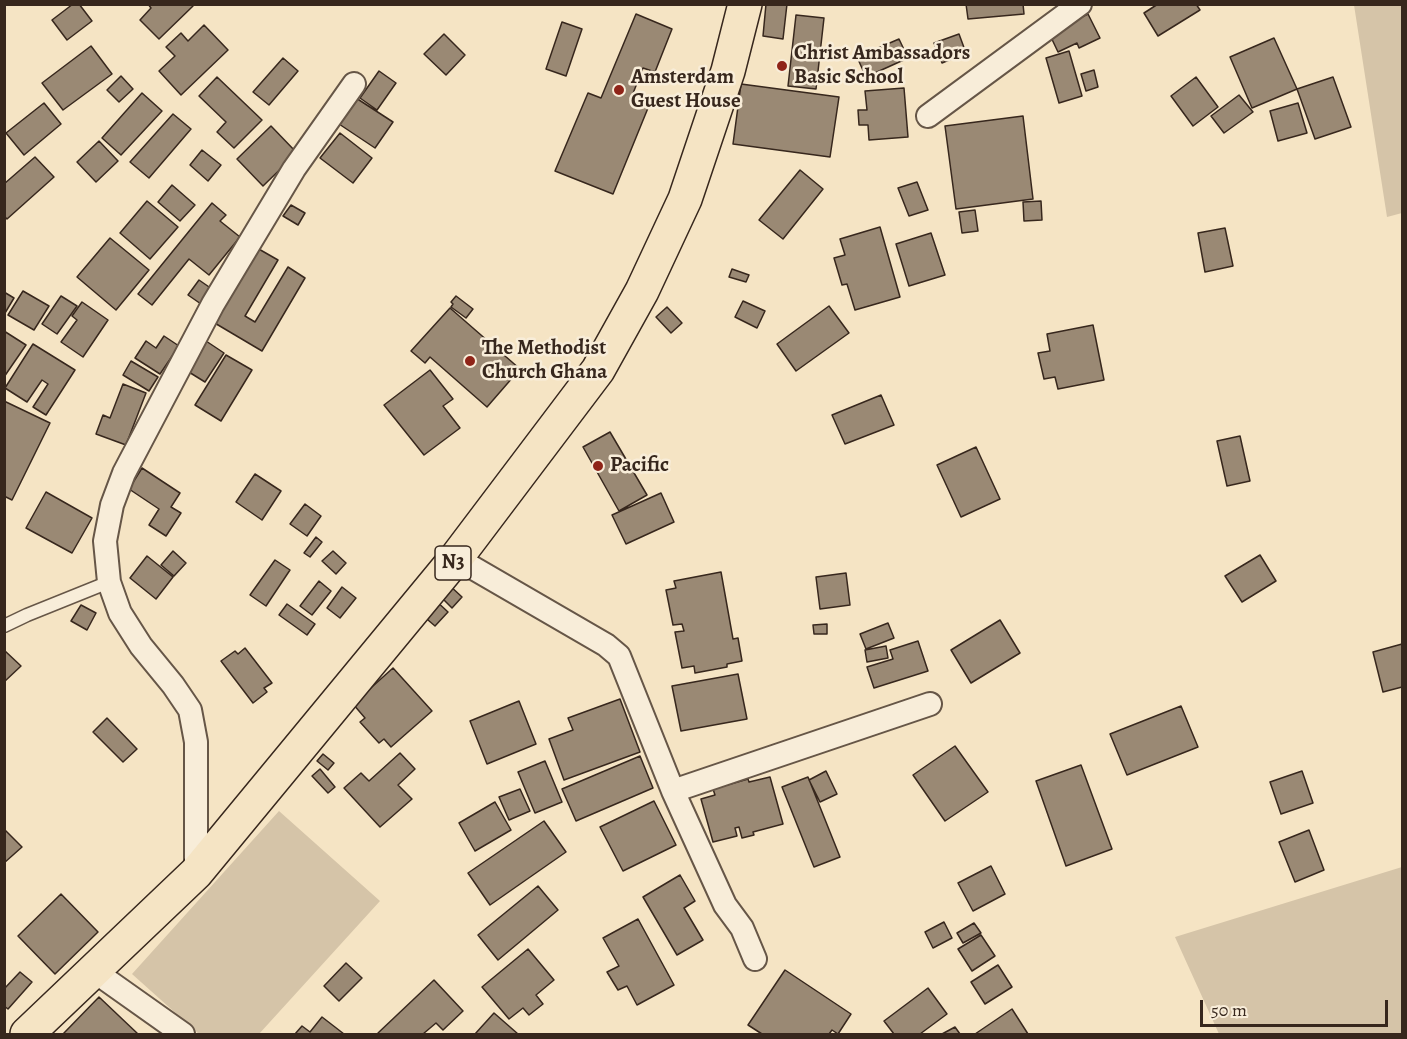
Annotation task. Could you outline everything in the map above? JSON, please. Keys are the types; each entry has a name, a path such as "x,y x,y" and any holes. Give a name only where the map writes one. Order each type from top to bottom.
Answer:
{"main road":[{"name":"N3","path":"27,1035 196,873 456,558 598,370 642,291 685,199 728,71 745,4"}],"street":[{"path":"928,116 1080,4"},
{"path":"196,873 196,742 190,710 125,622 108,582 105,541 112,505 124,473 213,304 294,169 354,84"},
{"path":"456,558 606,645 619,656 673,791 725,905 742,928 756,958"},
{"path":"673,791 930,704"},
{"path":"94,971 183,1035"}],"lane":[{"path":"4,626 108,582"}],"shaded area":[{"path":"1354,5 1402,5 1402,213 1387,217"},
{"path":"279,811 380,901 259,1034 199,1034 132,974"},
{"path":"1402,867 1402,1034 1219,1034 1175,937"}],"building":[{"path":"73,4 79,4 92,21 67,40 52,20"},
{"path":"148,4 191,4 193,6 159,39 140,20 151,8"},
{"path":"766,4 787,4 783,39 763,36"},
{"path":"966,4 1023,4 1024,14 968,19"},
{"path":"1158,4 1196,4 1200,10 1158,36 1144,13"},
{"path":"636,14 672,29 655,72 643,68 630,101 648,108 613,194 555,171 588,93 601,98"},
{"path":"1088,14 1100,38 1079,48 1077,43 1058,52 1049,33"},
{"path":"796,15 824,18 816,89 788,86"},
{"path":"562,22 582,29 566,76 546,69"},
{"path":"204,25 228,50 181,95 159,71 175,56 166,47 181,33 188,41"},
{"path":"444,34 465,55 446,75 424,54"},
{"path":"959,34 966,53 942,63 934,43"},
{"path":"1274,38 1297,89 1252,108 1230,57"},
{"path":"899,39 908,58 866,77 857,57"},
{"path":"91,46 112,74 63,110 42,83"},
{"path":"1069,51 1082,96 1059,103 1046,58"},
{"path":"283,58 298,71 269,105 253,92"},
{"path":"1094,70 1098,87 1086,91 1081,74"},
{"path":"379,71 396,83 377,110 360,98"},
{"path":"121,76 133,89 119,102 107,90"},
{"path":"217,77 262,120 234,148 217,132 226,122 199,96"},
{"path":"1196,77 1218,107 1193,126 1171,96"},
{"path":"1333,77 1351,127 1315,139 1297,89"},
{"path":"741,84 839,97 830,157 733,144"},
{"path":"904,88 908,137 869,140 868,125 859,125 858,110 867,110 865,91"},
{"path":"142,93 162,111 121,155 102,138"},
{"path":"1239,95 1253,112 1224,133 1211,116"},
{"path":"356,98 393,122 375,148 339,124"},
{"path":"44,103 61,124 24,155 6,133"},
{"path":"1298,103 1307,133 1278,141 1270,111"},
{"path":"173,114 191,129 149,178 130,162"},
{"path":"1023,116 1033,199 956,209 945,126"},
{"path":"271,126 297,153 263,186 237,159"},
{"path":"340,133 372,158 353,183 320,158"},
{"path":"99,141 118,161 96,182 77,162"},
{"path":"202,150 221,165 208,181 190,165"},
{"path":"35,157 54,177 7,219 4,216 4,184"},
{"path":"800,170 823,189 783,239 759,220"},
{"path":"917,182 928,210 909,216 898,188"},
{"path":"172,185 195,205 180,221 158,202"},
{"path":"147,201 178,227 150,259 120,233"},
{"path":"1041,201 1042,220 1024,221 1023,202"},
{"path":"212,203 226,215 220,221 240,237 209,275 189,259 152,305 138,294"},
{"path":"291,205 305,213 298,225 283,216"},
{"path":"975,210 978,231 962,233 959,212"},
{"path":"880,227 900,297 855,310 847,284 842,285 834,258 845,255 840,239"},
{"path":"1225,228 1233,266 1205,272 1198,233"},
{"path":"931,233 945,275 909,286 896,244"},
{"path":"110,238 149,270 116,310 77,277"},
{"path":"257,248 278,260 245,316 255,322 288,267 305,278 262,351 213,322"},
{"path":"732,269 749,275 746,282 729,277"},
{"path":"199,280 212,289 201,304 188,295"},
{"path":"23,291 49,306 34,330 8,315"},
{"path":"4,292 14,298 5,313 4,313"},
{"path":"61,296 77,306 57,334 42,324"},
{"path":"456,296 473,309 466,318 451,307 453,304 451,302"},
{"path":"743,301 765,311 757,328 735,317"},
{"path":"82,302 108,320 83,357 61,342 77,320 72,316"},
{"path":"829,306 849,333 796,371 777,344"},
{"path":"667,307 682,323 671,333 656,317"},
{"path":"450,308 520,369 487,407 430,357 425,363 411,351"},
{"path":"1093,325 1104,380 1058,389 1055,377 1044,379 1038,353 1050,351 1047,334"},
{"path":"4,331 26,345 4,377"},
{"path":"164,336 179,346 160,374 135,358 146,341 156,348"},
{"path":"203,339 224,353 205,382 184,369"},
{"path":"33,344 75,370 46,415 33,407 48,384 42,380 27,402 5,388"},
{"path":"226,355 252,370 221,421 195,405"},
{"path":"131,361 158,377 149,391 123,375"},
{"path":"430,370 453,399 443,406 460,428 424,455 384,405"},
{"path":"123,384 146,393 126,445 96,434 103,415 110,418"},
{"path":"881,395 894,425 845,444 832,415"},
{"path":"4,401 50,423 12,500 4,496"},
{"path":"610,432 647,495 619,511 583,447"},
{"path":"1240,436 1250,481 1227,486 1217,441"},
{"path":"976,447 1000,499 961,517 937,465"},
{"path":"142,468 180,493 171,507 181,513 166,536 149,525 159,509 129,489"},
{"path":"255,474 281,491 262,520 236,502"},
{"path":"46,492 92,518 72,553 26,528"},
{"path":"661,493 674,522 626,544 612,515"},
{"path":"305,504 321,516 307,536 290,524"},
{"path":"316,537 322,542 310,557 304,553"},
{"path":"173,551 186,563 174,576 161,565"},
{"path":"333,551 346,563 336,574 322,561"},
{"path":"1260,555 1276,581 1242,602 1225,576"},
{"path":"147,556 173,577 156,599 130,578"},
{"path":"275,560 290,570 266,606 250,595"},
{"path":"721,572 733,639 738,638 742,661 727,664 727,667 695,673 694,666 682,668 675,632 684,631 682,624 673,625 666,590 676,588 674,581"},
{"path":"846,573 850,605 820,609 816,577"},
{"path":"319,581 331,591 312,615 300,606"},
{"path":"448,584 462,597 452,608 438,594"},
{"path":"342,587 356,598 340,618 327,608"},
{"path":"434,599 448,612 435,626 421,614"},
{"path":"287,604 315,624 307,635 279,615"},
{"path":"81,605 96,613 87,630 71,621"},
{"path":"1000,620 1020,653 971,683 951,650"},
{"path":"888,623 894,638 866,649 860,634"},
{"path":"827,624 827,634 814,634 813,625"},
{"path":"918,641 928,671 874,688 867,667 893,659 890,650"},
{"path":"1402,644 1402,687 1383,692 1373,652"},
{"path":"886,646 888,658 867,662 865,650"},
{"path":"245,648 272,683 264,688 267,692 253,703 221,661 235,651 238,654"},
{"path":"4,650 21,666 4,682"},
{"path":"393,668 432,711 391,747 384,739 379,743 360,722 365,718 353,704"},
{"path":"738,674 747,719 681,731 672,686"},
{"path":"620,699 640,752 564,780 549,739 573,730 568,718"},
{"path":"519,701 536,744 487,764 470,721"},
{"path":"1181,706 1198,747 1127,775 1110,734"},
{"path":"107,718 137,749 123,762 93,732"},
{"path":"955,746 988,792 945,821 913,775"},
{"path":"400,753 415,769 398,785 412,799 380,827 344,788 361,773 369,781"},
{"path":"323,754 334,763 328,770 317,761"},
{"path":"640,756 653,788 576,821 562,789"},
{"path":"545,761 562,802 535,813 518,772"},
{"path":"1081,765 1112,849 1066,866 1036,781"},
{"path":"320,769 335,787 328,793 312,776"},
{"path":"826,771 837,794 820,802 809,780"},
{"path":"1302,771 1313,803 1281,814 1270,782"},
{"path":"770,777 783,824 753,832 754,835 742,838 739,827 735,828 737,836 713,842 701,799 715,795 713,789 748,779 749,782"},
{"path":"808,777 840,857 814,867 782,787"},
{"path":"520,789 530,811 509,820 499,797"},
{"path":"654,801 676,845 623,871 600,827"},
{"path":"495,802 511,830 475,851 459,823"},
{"path":"544,821 566,852 490,905 468,873"},
{"path":"4,829 22,847 4,863"},
{"path":"1309,830 1324,870 1295,882 1279,842"},
{"path":"991,866 1005,894 973,911 958,883"},
{"path":"680,875 695,901 684,908 703,940 677,955 643,897"},
{"path":"538,886 558,910 498,960 478,935"},
{"path":"61,894 98,932 55,974 18,936"},
{"path":"638,919 674,985 637,1005 627,986 618,990 607,972 619,966 603,938"},
{"path":"944,922 952,938 933,948 925,932"},
{"path":"974,923 981,933 963,943 957,933"},
{"path":"981,935 995,956 972,971 958,949"},
{"path":"528,949 554,980 536,995 543,1004 529,1015 523,1008 509,1019 482,987"},
{"path":"346,963 362,978 339,1001 324,986"},
{"path":"998,965 1012,987 985,1004 971,982"},
{"path":"785,970 851,1014 838,1034 832,1030 829,1034 762,1034 748,1025"},
{"path":"20,972 32,982 8,1009 4,1006 4,989"},
{"path":"434,980 463,1011 443,1030 436,1023 423,1034 378,1033"},
{"path":"928,988 947,1014 920,1034 894,1034 884,1021"},
{"path":"99,997 138,1034 63,1034"},
{"path":"1012,1009 1028,1034 975,1034"},
{"path":"494,1013 518,1034 475,1034"},
{"path":"322,1017 344,1034 295,1034 302,1026 310,1032"},
{"path":"955,1027 960,1034 942,1034"}],"place":[{"name":"Christ Ambassadors Basic School","path":"782,66"},
{"name":"Amsterdam Guest House","path":"619,90"},
{"name":"The Methodist Church Ghana","path":"470,361"},
{"name":"Pacific","path":"598,466"}]}
